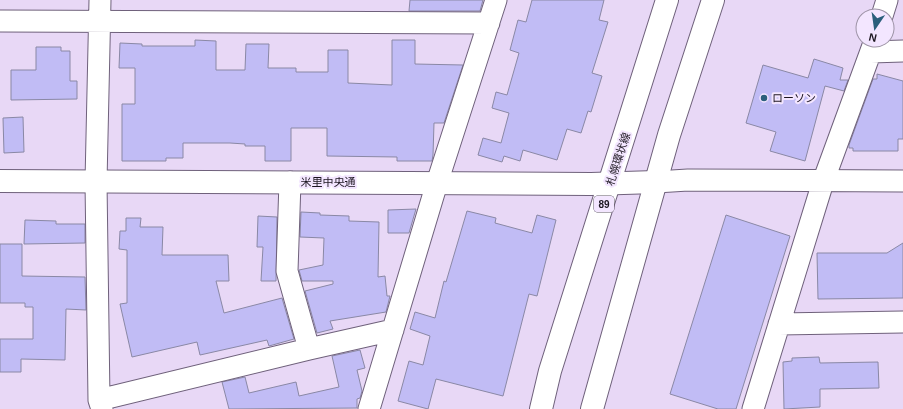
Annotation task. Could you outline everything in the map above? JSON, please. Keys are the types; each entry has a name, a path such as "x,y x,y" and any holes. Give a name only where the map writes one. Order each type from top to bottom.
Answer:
{"main road":[{"name":"札幌環状線","path":"541,409 550,371 667,0"},
{"path":"592,409 656,182 714,0"},
{"name":"米里中央通","path":"0,181 437,183 656,182"}],"street":[{"path":"100,0 96,182 101,405 309,349 393,330"},
{"path":"369,409 437,183 496,0"},
{"path":"0,21 489,23"},
{"path":"753,409 823,182 872,48"},
{"path":"885,48 903,51"},
{"path":"656,182 688,180 903,182"},
{"path":"290,182 287,272 309,349"},
{"path":"779,324 903,322"}],"building":[{"path":"410,0 483,0 480,11 409,11"},
{"path":"532,0 604,0 599,20 608,22 592,73 602,76 591,112 588,111 581,133 567,129 557,160 523,150 520,161 504,156 502,162 478,155 483,138 501,143 509,113 492,108 496,92 507,95 519,53 510,50 518,20 526,22"},
{"path":"195,40 216,41 216,70 245,70 246,44 269,44 268,68 296,68 296,72 328,72 328,50 348,50 348,83 392,85 392,40 415,40 415,64 463,65 444,123 434,123 432,161 397,161 397,157 327,156 327,128 291,128 291,161 265,161 265,146 245,146 245,144 230,143 183,143 183,158 166,158 166,161 122,161 122,104 135,104 135,68 119,68 120,43 142,44 142,46 195,46"},
{"path":"36,47 61,47 61,51 70,51 70,81 77,81 77,99 11,100 11,70 36,70"},
{"path":"814,59 843,68 840,80 848,80 844,91 825,86 805,161 770,151 776,132 746,123 763,65 808,78"},
{"path":"877,74 903,81 903,139 898,139 898,151 853,151 853,148 849,148 849,145 873,79 877,79"},
{"path":"23,117 24,152 4,153 3,118"},
{"path":"416,209 409,233 388,233 388,210"},
{"path":"467,211 496,218 495,223 532,233 537,215 556,220 537,296 529,294 503,396 436,379 428,409 398,401 409,361 423,365 430,336 410,329 415,312 435,318 444,281 446,282"},
{"path":"301,212 320,213 320,215 349,216 349,221 379,222 378,277 385,276 387,296 390,296 386,312 330,321 333,329 317,333 305,291 333,284 333,281 302,281 299,270 323,265 324,238 300,237"},
{"path":"726,215 790,236 736,409 718,409 670,394"},
{"path":"258,216 277,217 276,281 261,281 263,247 257,247"},
{"path":"126,218 141,218 140,227 163,227 162,255 228,255 229,281 216,281 224,313 282,298 294,339 269,346 267,340 200,355 197,342 132,357 120,304 127,303 127,250 119,249 120,231 126,231"},
{"path":"25,220 56,221 56,224 85,224 85,243 24,244"},
{"path":"903,243 903,298 818,299 817,253 887,253"},
{"path":"0,244 22,244 22,276 85,277 86,310 66,309 65,360 21,359 21,372 0,372 0,339 33,339 33,307 25,307 25,303 0,303"},
{"path":"360,350 365,368 357,370 362,391 360,398 357,399 357,408 229,409 222,382 245,377 249,393 296,382 299,396 339,387 332,356"},
{"path":"819,357 820,363 878,362 879,388 820,389 820,407 784,409 783,362 792,361 792,358"}],"place":[{"name":"ローソン","path":"764,98"}]}
